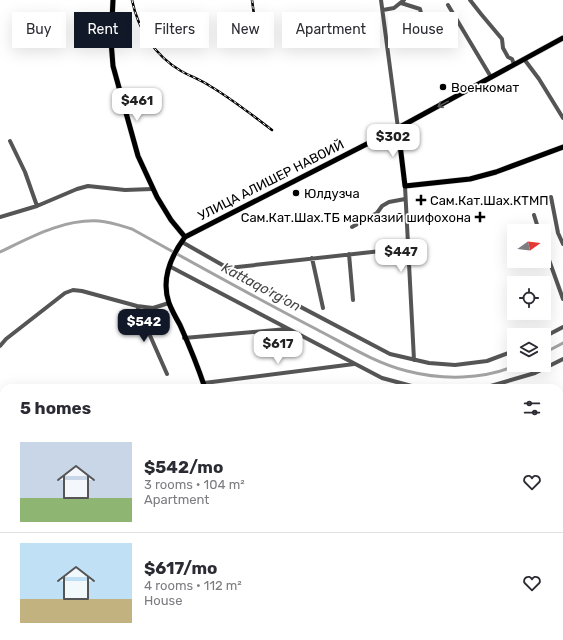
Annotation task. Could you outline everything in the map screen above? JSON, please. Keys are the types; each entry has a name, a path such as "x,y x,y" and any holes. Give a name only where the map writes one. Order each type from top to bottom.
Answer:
{"main road":[{"path":"113,0 111,41 113,66 138,156 152,189 183,239 168,266 166,285 169,303 203,384"},
{"name":"УЛИЦА АЛИШЕР НАВОИЙ","path":"183,239 398,128 563,38"},
{"path":"398,128 405,186 470,178 496,172 563,146"}],"street":[{"path":"382,0 398,128"},
{"path":"470,0 502,39 503,48 514,64"},
{"path":"383,10 394,8 403,1 420,9 421,12"},
{"path":"448,5 491,77"},
{"path":"524,59 563,118"},
{"path":"10,141 25,172 37,206"},
{"path":"0,217 37,206 77,189 88,186 125,190 152,189"},
{"path":"405,186 414,360"},
{"path":"551,197 558,233 563,244"},
{"path":"352,227 377,213 382,206 389,202 405,199"},
{"path":"534,214 537,224"},
{"path":"183,239 227,268 390,354 429,363 455,365 487,361 507,354"},
{"path":"227,268 408,248"},
{"path":"349,254 353,300"},
{"path":"312,258 323,308"},
{"path":"168,266 354,364 382,378 403,384"},
{"path":"551,266 563,299"},
{"path":"0,346 6,339 65,293 73,290 82,291 137,306 153,308 169,303"},
{"path":"137,306 167,374"},
{"path":"551,334 563,328"},
{"path":"184,338 288,329"},
{"path":"497,384 534,373 563,359"},
{"path":"218,384 354,364"}],"waterway":[{"name":"Kattaqo'rg'on","path":"0,252 35,235 60,226 86,221 112,223 132,229 349,347 395,368 420,374 448,377 476,376 507,369"},
{"name":"Kattaqo'rg'on","path":"551,349 563,343"}],"railway":[{"path":"132,0 138,21 143,31 155,49 171,65 226,96 272,130"},
{"path":"252,0 254,12"}],"place":[{"name":"Военкомат","path":"443,87"},
{"name":"Юлдузча","path":"296,193"},
{"name":"Сам.Кат.Шах.КТМП","path":"421,200"},
{"name":"Сам.Кат.Шах.ТБ марказий шифохона","path":"480,217"}]}
